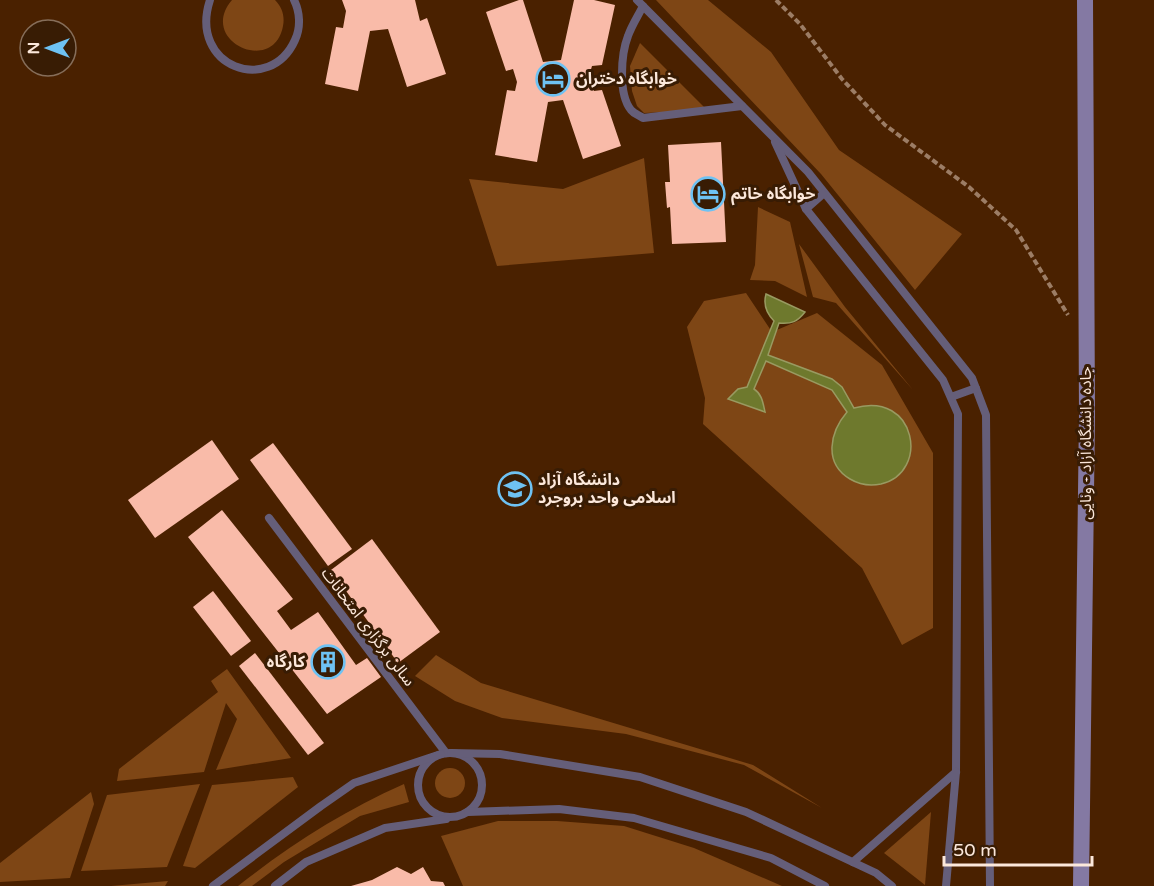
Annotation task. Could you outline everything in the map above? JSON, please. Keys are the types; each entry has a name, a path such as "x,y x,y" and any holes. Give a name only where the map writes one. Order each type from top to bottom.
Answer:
{"main road":[{"name":"جاده دانشگاه آزاد - ونایی","path":"1081,886 1087,414 1085,0"}],"lane":[{"path":"210,0 205,15 206,31 212,46 222,59 236,67 252,70 280,61 291,50 297,37 299,22 294,0"},
{"path":"742,106 643,117 633,112 627,103 622,77 624,50 640,3 808,172 823,194 953,352 972,378 976,388 986,416 990,886"},
{"path":"771,135 806,209 943,380 958,414 956,772 946,886"},
{"path":"806,209 823,194"},
{"path":"951,397 976,388"},
{"name":"سالن برگزاری امتحانات","path":"269,518 446,753"},
{"path":"454,817 435,814 428,808 419,791 421,773 432,758 446,753 461,755 477,767 483,787 475,806 468,812"},
{"path":"213,886 354,783 446,753 500,754 640,777 746,812 876,873 892,886"},
{"path":"853,862 956,772"},
{"path":"275,886 306,862 385,828 454,817 468,812 559,809 634,819 771,858 825,886"}],"path":[{"path":"776,0 800,24 842,79 885,125 969,187 1016,230 1069,318"}],"shaded area":[{"path":"232,0 275,0 284,19 277,41 266,49 254,51 241,47 230,39 224,28 224,15"},
{"path":"656,0 708,0 771,52 839,150 962,234 915,290 821,174"},
{"path":"640,43 707,110 644,113 637,106 632,91 630,66"},
{"path":"644,158 654,253 497,266 469,179 563,189"},
{"path":"758,207 790,222 807,297 775,281 750,280 755,265"},
{"path":"799,244 845,307 913,390 836,303 813,297"},
{"path":"746,293 772,332 817,313 882,365 933,453 933,628 902,645 862,568 703,424 705,398 687,327 704,301"},
{"path":"766,294 805,312 794,322 779,323 768,355 832,379 842,387 854,408 875,406 892,411 903,421 910,435 911,450 906,465 896,477 881,484 869,485 854,481 841,472 836,465 832,447 836,429 847,412 832,390 766,361 754,389 763,402 765,412 728,399 738,389 747,387 774,321 766,309"},
{"path":"436,655 481,683 753,765 822,808 744,765 626,734 502,718 455,701 415,676"},
{"path":"227,669 291,758 216,770 237,719 226,703 204,772 117,781 119,769 218,692 211,681"},
{"path":"450,768 460,773 465,783 460,793 450,798 440,793 435,783 440,773"},
{"path":"293,777 298,787 195,868 183,866 212,785"},
{"path":"200,784 167,867 81,871 107,795"},
{"path":"404,784 409,802 360,816 284,862 252,886 238,886 318,830"},
{"path":"91,792 94,804 70,878 0,882 0,863"},
{"path":"931,812 925,885 884,853"},
{"path":"498,821 557,821 624,826 694,848 782,886 463,886 441,836"},
{"path":"168,881 165,886 111,886"}],"building":[{"path":"342,0 415,0 420,21 427,18 446,74 407,87 388,29 370,31 358,91 325,84 336,27 343,28 346,11"},
{"name":"خوابگاه دختران","path":"523,0 543,62 561,60 574,0 594,0 615,5 602,65 592,66 589,76 594,91 602,90 621,146 583,159 563,100 548,102 537,162 495,155 507,90 515,91 517,82 513,69 506,71 486,12"},
{"name":"خوابگاه خاتم","path":"721,142 726,242 672,244 670,207 667,208 665,182 670,182 668,145"},
{"path":"212,440 239,479 155,538 128,500"},
{"path":"273,443 352,549 328,566 250,460"},
{"path":"222,510 293,599 277,611 291,630 318,612 356,665 367,658 381,677 327,714 188,537"},
{"path":"372,539 440,632 398,663 331,570"},
{"path":"213,591 251,641 231,656 193,607"},
{"path":"255,653 324,743 308,755 239,666"},
{"path":"397,867 411,874 423,867 431,881 443,882 445,886 351,886 372,880"}],"place":[{"name":"خوابگاه دختران","path":"553,79"},
{"name":"خوابگاه خاتم","path":"708,194"},
{"name":"دانشگاه آزاد اسلامی واحد بروجرد","path":"515,489"},
{"name":"کارگاه","path":"328,662"}]}
